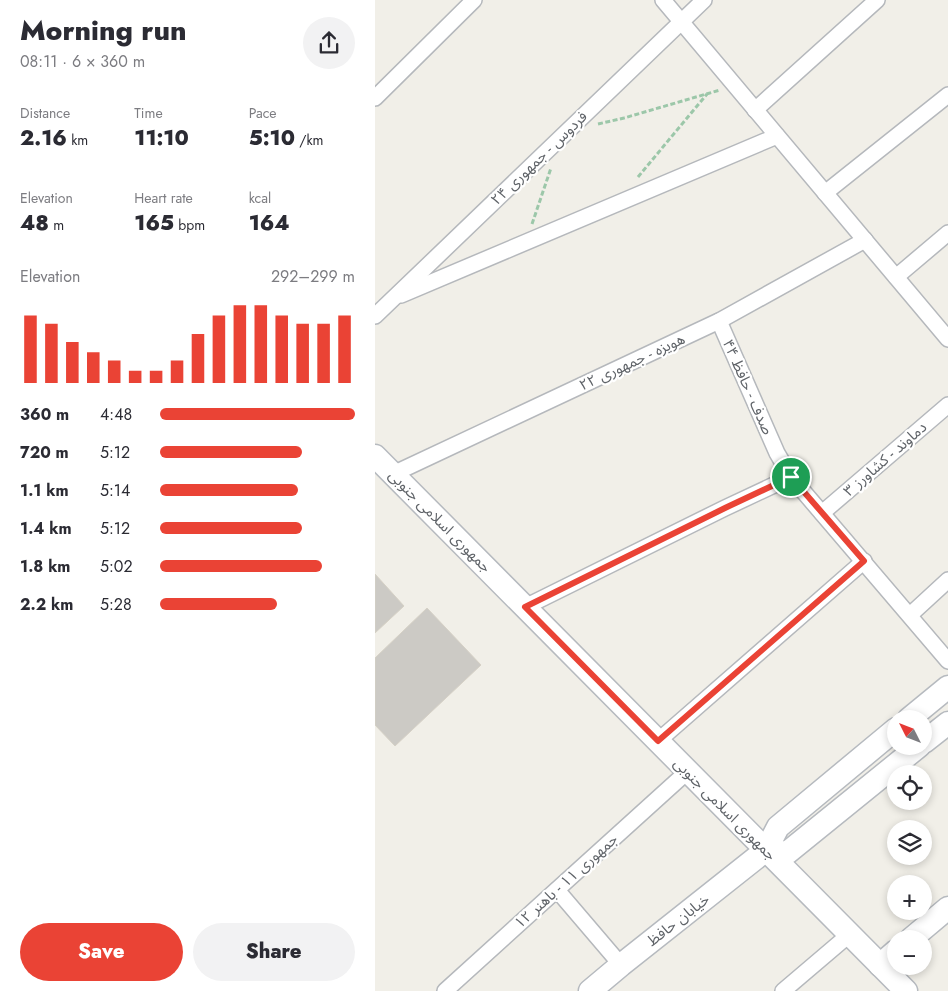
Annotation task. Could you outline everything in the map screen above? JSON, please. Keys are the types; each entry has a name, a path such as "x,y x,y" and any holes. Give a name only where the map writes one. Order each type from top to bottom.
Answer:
{"street":[{"path":"375,98 474,0"},
{"path":"663,0 948,339"},
{"name":"فردوس - جمهوری ۲۴","path":"375,316 704,0"},
{"path":"755,110 877,0"},
{"path":"825,193 948,95"},
{"path":"393,298 777,136"},
{"path":"896,277 948,233"},
{"name":"هویزه - جمهوری ۲۲","path":"393,474 719,321 865,240"},
{"name":"صدف - حافظ ۴۴","path":"719,321 777,453 791,477 948,661"},
{"name":"دماوند - کشاورز ۳","path":"822,512 948,405"},
{"name":"جمهوری اسلامی جنوبی","path":"375,456 850,934 887,957"},
{"path":"525,607 791,477"},
{"path":"658,741 864,561"},
{"path":"909,615 948,580"},
{"path":"920,710 948,687"},
{"path":"933,735 948,723"},
{"name":"خیابان حافظ","path":"590,991 766,850 778,826 887,737"},
{"path":"766,850 787,853 908,755"},
{"name":"جمهوری ۱۱ - باهنر ۱۲","path":"446,991 688,771"},
{"path":"557,890 621,965"},
{"path":"922,930 948,908"},
{"path":"783,991 850,934"},
{"name":"جمهوری اسلامی جنوبی","path":"897,975 906,991"}],"path":[{"path":"593,125 735,86"},
{"path":"634,182 708,93"},
{"path":"526,242 553,165"}],"building":[{"path":"375,574 404,606 375,633"},
{"path":"427,608 481,665 395,746 375,725 375,658"}],"route":[{"path":"791,477 864,561 658,741 525,607 725,508 791,477"}]}
